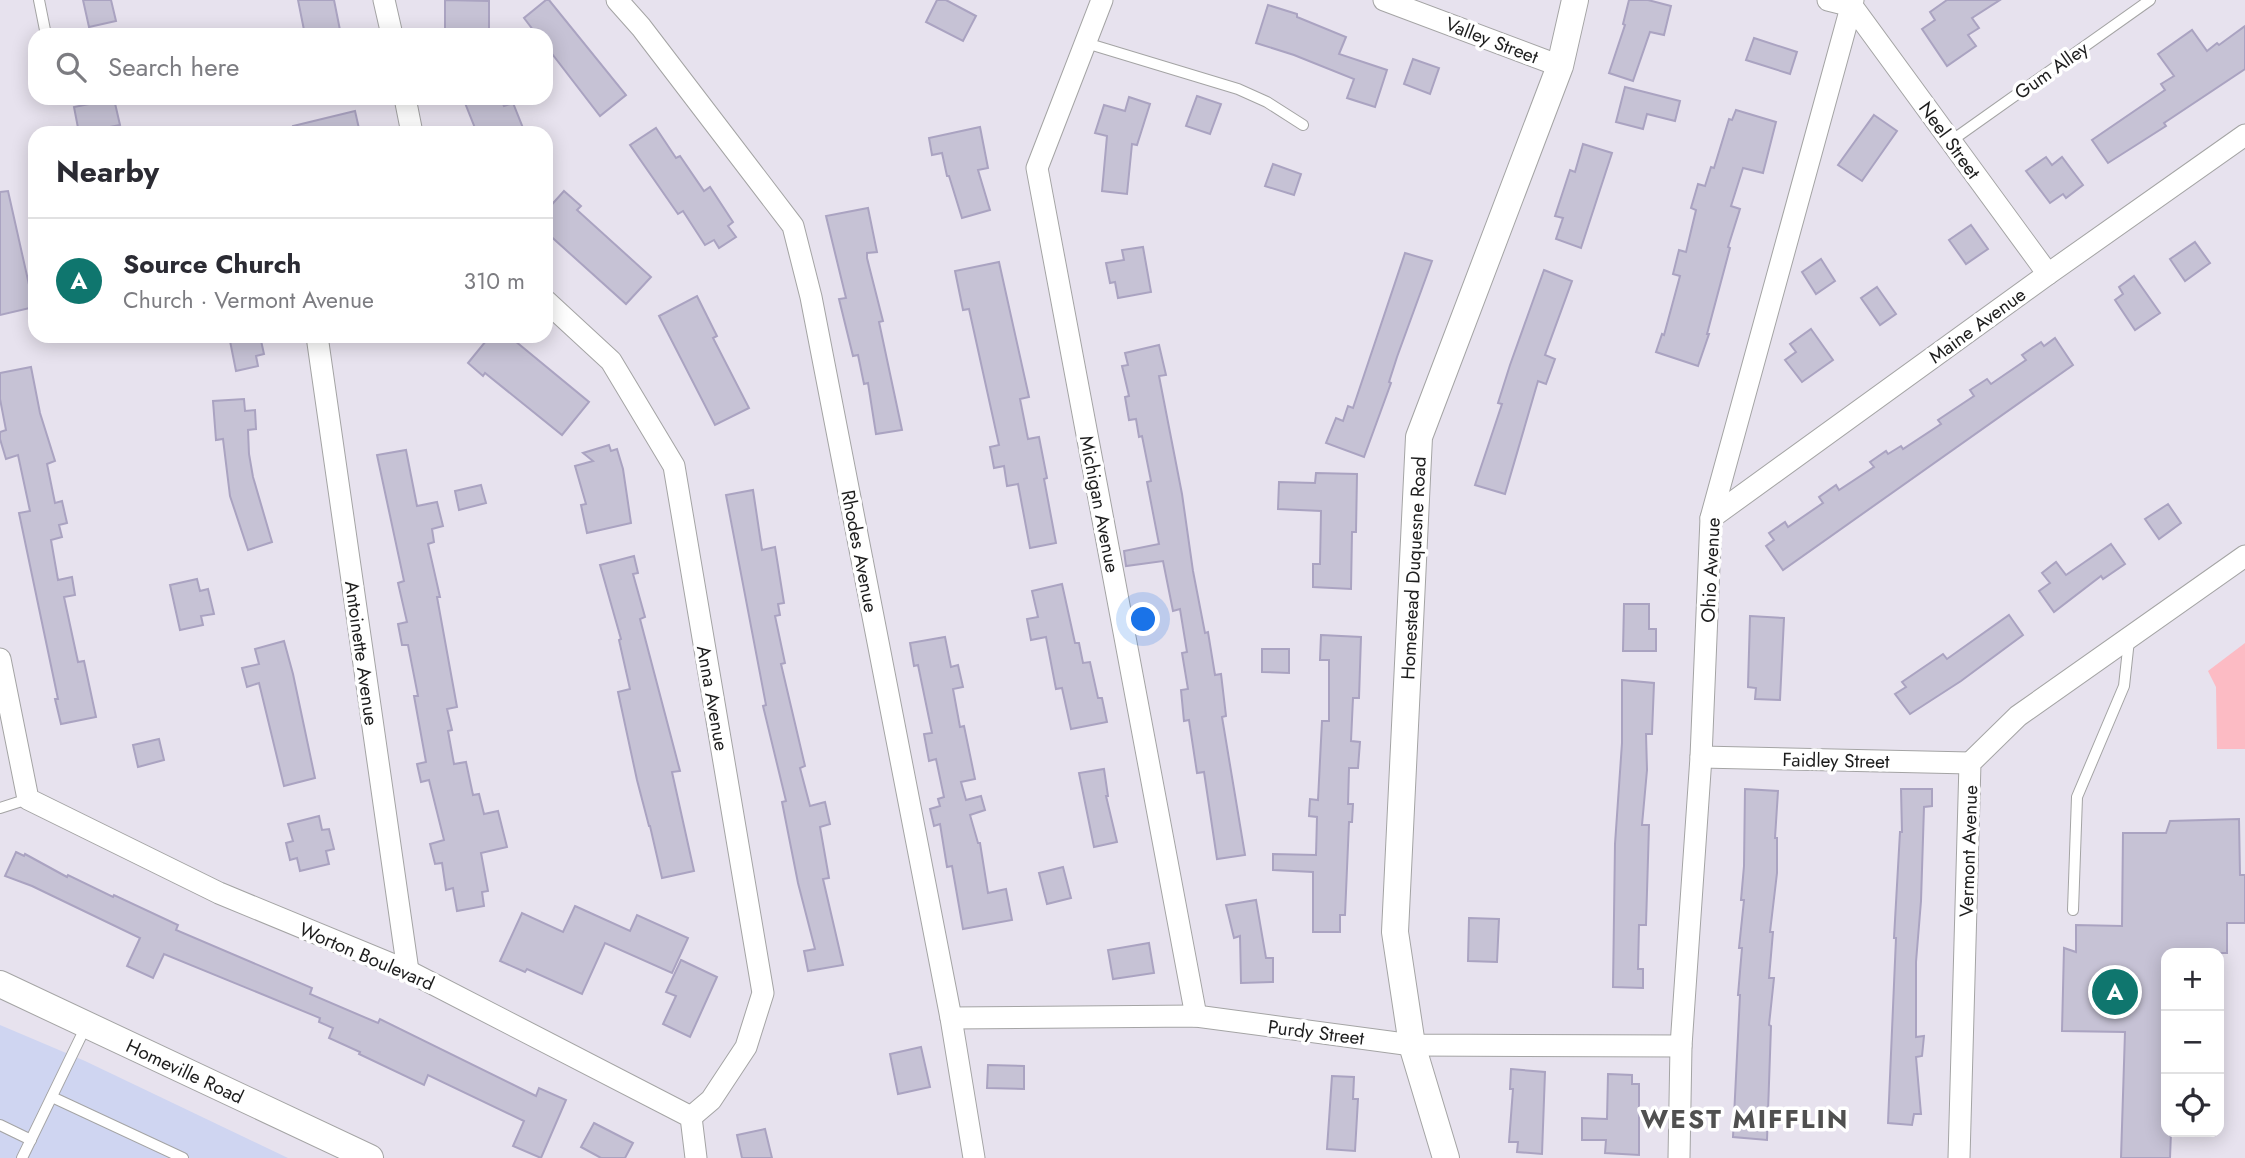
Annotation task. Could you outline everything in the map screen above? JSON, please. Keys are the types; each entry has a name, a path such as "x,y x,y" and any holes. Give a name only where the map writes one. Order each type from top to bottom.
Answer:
{"street":[{"path":"384,0 390,28"},
{"name":"Rhodes Avenue","path":"617,0 641,27 793,226 811,297 951,1018 974,1158"},
{"name":"Michigan Avenue","path":"1102,0 1037,168 1196,1016"},
{"name":"Valley Street","path":"1384,0 1560,66"},
{"name":"Homestead Duquesne Road","path":"1446,1158 1412,1045 1395,932 1419,436 1560,66 1575,0"},
{"path":"1828,0 1855,2"},
{"name":"Neel Street","path":"1855,2 1951,141 2048,274"},
{"name":"Ohio Avenue","path":"1679,1158 1681,1046 1701,757 1712,518 1855,2"},
{"path":"406,105 411,126"},
{"name":"Maine Avenue","path":"1712,518 2245,135"},
{"name":"Anna Avenue","path":"553,307 611,361 674,467 763,993 746,1047 711,1100 691,1117"},
{"name":"Antoinette Avenue","path":"318,343 408,971"},
{"name":"Vermont Avenue","path":"1959,1158 1970,763 2018,716 2245,556"},
{"path":"0,659 28,799"},
{"name":"Faidley Street","path":"1701,757 1970,763"},
{"name":"Worton Boulevard","path":"28,799 219,893 408,971 691,1117"},
{"name":"Homeville Road","path":"0,984 366,1157"},
{"name":"Purdy Street","path":"951,1018 1196,1016 1412,1045 1681,1046"},
{"path":"691,1117 696,1158"}],"lane":[{"path":"39,0 45,28"},
{"name":"Gum Alley","path":"1951,141 2151,0"},
{"path":"1086,43 1238,89 1267,102 1303,125"},
{"path":"2073,910 2077,797 2124,686 2129,637"},
{"path":"0,808 28,799"},
{"path":"22,1158 87,1024"},
{"path":"52,1097 183,1158"},
{"path":"0,1125 31,1140"}],"shaded area":[{"path":"2245,643 2245,749 2217,749 2216,687 2208,671"},
{"path":"0,1025 85,1061 288,1158 0,1158"}],"building":[{"path":"83,0 111,0 116,21 89,27"},
{"path":"298,0 334,0 340,28 304,28"},
{"path":"445,0 489,1 489,28 445,28"},
{"path":"549,0 626,95 600,116 553,55 553,28 532,28 524,18"},
{"path":"937,0 946,0 976,16 963,41 926,22"},
{"path":"1629,0 1648,0 1671,6 1664,35 1650,32 1633,81 1609,73 1625,25 1623,24"},
{"path":"1947,0 2000,0 1972,18 1979,28 1968,35 1976,46 1947,66 1922,29 1935,20 1930,12"},
{"path":"1268,5 1297,14 1297,17 1346,37 1339,54 1387,70 1375,107 1347,98 1354,79 1256,43"},
{"path":"2245,26 2245,69 2164,123 2166,126 2108,163 2092,140 2165,90 2161,84 2174,76 2158,54 2192,30 2207,51"},
{"path":"1754,38 1797,52 1790,74 1746,60"},
{"path":"1413,59 1439,68 1430,94 1404,84"},
{"path":"1625,87 1680,101 1675,121 1647,114 1643,129 1616,122"},
{"path":"1197,96 1221,104 1210,134 1186,126"},
{"path":"1129,97 1150,104 1137,145 1132,144 1127,194 1102,191 1107,136 1095,133 1104,105 1125,111"},
{"path":"115,105 120,125 78,126 74,107"},
{"path":"466,105 514,105 522,126 474,126"},
{"path":"1736,110 1776,122 1763,173 1743,168 1731,206 1740,209 1728,247 1730,248 1709,334 1698,366 1656,352 1662,334 1664,335 1680,276 1673,274 1679,250 1686,252 1696,210 1691,208 1698,184 1705,186 1711,167 1714,168 1729,119 1732,120"},
{"path":"355,111 358,126 293,126"},
{"path":"1874,115 1897,131 1862,181 1838,165"},
{"path":"980,127 988,168 978,170 990,210 962,218 942,153 932,155 929,138"},
{"path":"656,128 676,158 680,156 704,191 710,187 733,222 728,226 736,237 719,248 714,240 705,245 683,211 678,214 630,145"},
{"path":"1583,144 1612,153 1581,248 1556,239 1563,218 1555,216 1570,170 1575,172"},
{"path":"2046,157 2052,165 2062,157 2083,185 2066,198 2063,194 2050,203 2026,171"},
{"path":"1273,164 1301,174 1294,195 1265,186"},
{"path":"8,191 28,280 28,308 0,315 0,192"},
{"path":"564,191 581,206 577,210 651,277 626,304 553,238 553,203"},
{"path":"868,208 877,252 867,253 867,258 883,321 879,322 902,430 876,434 868,383 864,384 858,355 853,356 839,299 846,298 826,216"},
{"path":"1971,225 1988,249 1966,264 1949,240"},
{"path":"2195,242 2210,263 2185,281 2170,259"},
{"path":"1143,247 1151,292 1118,298 1115,282 1110,283 1106,263 1124,260 1122,250"},
{"path":"1405,253 1432,261 1364,457 1326,443 1336,418 1343,421 1348,406 1353,408"},
{"path":"1821,259 1835,281 1816,294 1802,272"},
{"path":"999,262 1029,397 1020,399 1028,439 1039,437 1056,543 1030,548 1018,484 1007,486 1004,466 994,468 990,447 999,445 969,309 963,310 955,271"},
{"path":"1544,270 1572,281 1545,355 1555,359 1546,384 1538,381 1505,494 1475,485 1502,404 1498,403 1510,365"},
{"path":"2134,276 2160,313 2135,330 2115,300 2123,294 2119,287"},
{"path":"1877,287 1896,314 1880,325 1861,298"},
{"path":"697,296 717,336 713,338 749,408 715,425 659,316"},
{"path":"1811,329 1833,360 1802,382 1785,360 1796,352 1790,344"},
{"path":"2055,338 2073,365 1783,570 1766,546 1774,540 1769,533 1785,522 1788,527 1823,503 1819,497 1836,485 1839,490 1874,467 1870,462 1886,451 1888,454 1901,446 1903,449 1941,424 1938,420 1974,396 1970,390 1987,379 1991,384 2026,360 2022,355 2041,342 2044,346"},
{"path":"230,343 262,343 264,354 256,356 258,366 236,371"},
{"path":"484,343 517,343 589,402 562,435 485,373 483,376 468,363"},
{"path":"1159,345 1166,375 1159,376 1182,494 1193,571 1215,675 1221,674 1226,716 1222,717 1245,855 1217,859 1204,772 1197,773 1189,720 1184,721 1181,690 1188,689 1182,653 1187,652 1180,609 1173,611 1163,561 1126,566 1124,551 1159,544 1147,482 1151,481 1142,436 1139,437 1136,419 1129,420 1125,397 1129,396 1122,366 1128,365 1125,353"},
{"path":"31,367 40,413 55,461 47,464 55,503 62,501 67,523 59,525 62,537 51,540 58,580 72,577 75,595 64,597 78,662 84,661 96,717 61,724 19,513 30,511 18,455 6,459 0,439 0,432 6,430 0,399 0,373"},
{"path":"244,399 245,411 255,410 256,429 248,430 249,454 272,542 248,550 230,496 223,439 216,440 213,401"},
{"path":"609,445 611,451 617,449 623,469 631,523 587,533 581,505 586,504 575,466 593,461 583,453"},
{"path":"406,450 417,506 437,502 443,526 432,529 434,542 428,544 440,597 437,597 457,707 447,709 452,730 448,731 454,764 466,762 473,795 479,794 484,814 498,811 507,847 481,853 488,891 482,892 484,906 457,911 453,888 446,890 442,863 435,864 430,844 444,840 429,780 421,782 417,764 426,762 414,696 418,696 408,645 402,645 398,624 407,622 398,583 404,581 377,455"},
{"path":"1316,473 1357,474 1351,589 1313,587 1313,564 1320,564 1321,511 1278,509 1279,482 1315,483"},
{"path":"481,485 486,503 459,510 455,491"},
{"path":"753,490 762,550 775,547 784,603 778,604 780,615 775,616 785,663 781,664 805,766 800,768 810,806 825,802 830,824 820,827 829,878 823,879 843,965 808,971 804,951 815,949 798,883 782,802 786,801 763,706 766,705 726,495"},
{"path":"2168,504 2181,523 2159,539 2145,519"},
{"path":"2111,544 2125,564 2103,579 2101,576 2054,612 2039,591 2050,583 2042,573 2056,562 2066,575"},
{"path":"634,556 638,573 633,574 645,617 640,619 680,771 672,772 694,871 662,878 618,692 630,689 619,640 621,639 600,565"},
{"path":"197,579 200,591 208,589 214,614 201,616 203,625 180,630 170,585"},
{"path":"1062,584 1075,643 1079,643 1083,663 1090,662 1098,698 1102,698 1107,722 1071,729 1062,688 1056,689 1046,637 1031,640 1027,619 1038,617 1032,591"},
{"path":"1624,604 1649,604 1649,629 1656,629 1656,651 1623,651"},
{"path":"2009,615 2023,635 1961,681 1910,714 1895,694 1906,687 1902,682 1943,654 1947,659"},
{"path":"1750,616 1784,618 1780,700 1755,699 1756,688 1748,687"},
{"path":"1321,635 1361,637 1359,698 1353,698 1351,741 1360,742 1358,768 1349,768 1348,804 1353,804 1352,822 1349,822 1345,915 1340,915 1340,932 1313,932 1313,872 1273,870 1273,854 1316,855 1317,817 1309,816 1310,799 1318,800 1322,721 1329,721 1329,660 1320,660"},
{"path":"945,637 951,667 958,665 963,687 953,689 960,727 964,726 975,779 961,782 966,800 981,796 985,810 970,815 980,843 988,893 1006,889 1012,920 963,929 952,866 947,867 940,824 934,826 930,809 940,806 938,799 944,797 936,759 929,761 924,734 932,733 918,665 914,666 910,643"},
{"path":"284,641 315,778 284,786 259,683 247,687 242,668 259,664 255,649"},
{"path":"1262,649 1289,649 1289,673 1262,672"},
{"path":"1622,680 1654,683 1652,734 1646,734 1647,770 1642,825 1649,825 1646,925 1639,925 1638,969 1643,969 1643,988 1613,987 1615,844 1622,743"},
{"path":"159,739 164,760 138,767 133,745"},
{"path":"1104,769 1106,796 1117,842 1094,847 1079,773"},
{"path":"1745,789 1778,791 1775,838 1777,873 1770,932 1773,932 1769,978 1774,978 1769,1025 1767,1140 1733,1137 1742,948 1739,948 1744,900 1741,900"},
{"path":"1901,789 1932,789 1932,806 1924,807 1916,962 1916,1037 1924,1036 1922,1056 1916,1057 1921,1114 1914,1114 1912,1125 1888,1123 1894,938 1902,832"},
{"path":"319,816 322,830 329,829 334,849 326,851 329,864 300,871 297,858 290,860 286,843 293,841 288,824"},
{"path":"2239,819 2240,875 2245,875 2245,923 2227,923 2227,953 2224,953 2224,948 2161,948 2161,1137 2171,1137 2170,1158 2121,1158 2125,1032 2062,1031 2064,948 2076,952 2076,925 2122,926 2123,833 2166,833 2170,821"},
{"path":"16,852 178,925 176,930 312,988 310,994 378,1023 380,1019 536,1096 539,1088 566,1100 541,1158 513,1146 524,1121 428,1075 424,1085 359,1054 360,1052 329,1038 333,1028 319,1022 320,1018 164,954 153,978 127,966 140,938 32,886 5,876"},
{"path":"1063,867 1071,898 1047,904 1039,873"},
{"path":"1256,900 1266,958 1273,958 1273,982 1241,983 1240,936 1234,938 1226,905"},
{"path":"575,906 630,931 637,915 688,938 672,973 605,943 582,994 527,969 525,972 500,961 522,913 563,932"},
{"path":"1469,918 1499,919 1497,962 1468,961"},
{"path":"1149,943 1154,973 1113,979 1108,950"},
{"path":"681,960 717,977 690,1037 663,1024 676,996 666,992"},
{"path":"921,1047 930,1087 898,1094 890,1054"},
{"path":"988,1065 1024,1066 1024,1089 987,1088"},
{"path":"1511,1069 1545,1072 1542,1154 1517,1152 1518,1142 1509,1142 1513,1089 1510,1089"},
{"path":"1608,1074 1632,1075 1632,1084 1639,1084 1639,1155 1605,1153 1606,1140 1582,1140 1582,1118 1607,1119"},
{"path":"1332,1076 1354,1077 1353,1099 1358,1099 1355,1151 1327,1149"},
{"path":"594,1123 633,1143 625,1158 601,1158 581,1147"},
{"path":"765,1129 772,1158 742,1158 737,1135"}],"place":[{"name":"Source Church","path":"2115,992"}],"district":[{"name":"WEST MIFFLIN","path":"1745,1119"}]}
